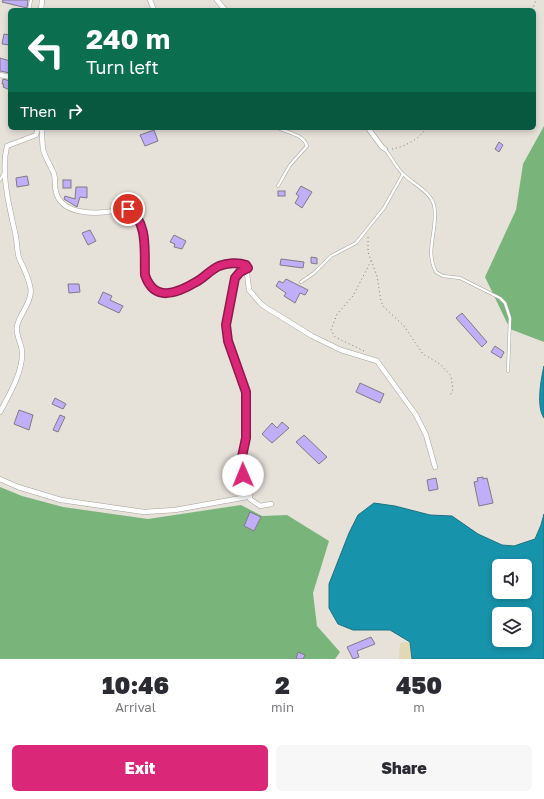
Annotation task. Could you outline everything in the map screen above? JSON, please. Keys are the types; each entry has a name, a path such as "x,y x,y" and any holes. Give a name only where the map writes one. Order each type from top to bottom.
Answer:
{"street":[{"path":"217,0 223,8"},
{"path":"0,412 11,390 21,362 21,344 16,331 17,325 27,305 31,288 19,256 5,173 7,146 36,135 37,130"},
{"path":"42,130 43,149 56,180 56,192 60,202 70,209 83,212 108,212 128,209 133,212 141,223 145,275 148,283 155,292 164,294 196,283 218,266 242,263 246,265 248,268 249,290 262,305 341,350 377,361 416,415 426,435 435,467"},
{"path":"369,130 385,149"},
{"path":"248,268 240,272 235,278 226,325 228,341 246,392 246,438 240,466 249,489 250,499 260,506 270,504"},
{"path":"0,479 18,487 61,500 144,512 195,507 246,497 249,493"}],"lane":[{"path":"278,186 290,165 307,146 303,139 299,136 283,130"},
{"path":"385,149 403,174 427,193 433,203 435,216 430,248 436,272 444,276 460,278 500,298 505,303 510,318 508,371"},
{"path":"0,180 5,173"},
{"path":"301,282 314,273 331,256 356,243 393,195 403,174"}],"path":[{"path":"385,149 393,149 402,146 418,136 424,130"},
{"path":"368,228 368,252 378,276 383,306 404,326 423,354 440,364 451,376 453,388 450,396"},
{"path":"367,353 335,337 331,330 337,314 353,296 372,261"}],"green space":[{"path":"544,126 544,342 510,329 485,277 516,210 523,164"},
{"path":"0,487 22,496 63,507 148,519 241,505 262,516 287,515 329,541 313,593 317,626 340,652 335,659 0,659"}],"sand":[{"path":"410,642 412,659 399,659 400,643"}],"water":[{"path":"544,366 544,418 540,407 540,400"},
{"path":"374,503 395,506 430,515 452,516 478,534 502,545 514,546 535,539 544,514 544,659 412,659 410,642 390,630 353,630 338,624 329,608 329,584 349,533 358,515"}],"building":[{"path":"3,0 28,0 27,8 2,2"},
{"path":"4,34 8,35 8,45 2,44"},
{"path":"0,58 8,60 8,73 0,71"},
{"path":"3,79 8,80 8,89 3,87 4,84 2,84"},
{"path":"154,130 158,141 145,146 140,135"},
{"path":"499,142 503,145 499,152 495,149"},
{"path":"27,176 29,185 17,187 16,178"},
{"path":"63,180 71,180 71,188 63,188"},
{"path":"301,186 312,192 302,208 295,203 299,196 296,194"},
{"path":"76,187 87,187 87,198 80,197 77,207 64,199 65,196 75,199"},
{"path":"278,191 285,191 285,196 278,196"},
{"path":"90,230 96,241 88,245 82,233"},
{"path":"174,235 186,241 182,249 174,247 175,244 170,242"},
{"path":"311,257 317,258 317,264 311,263"},
{"path":"281,259 304,262 303,268 280,265"},
{"path":"286,279 308,290 305,295 300,293 295,303 284,296 286,293 276,286 279,281 283,283"},
{"path":"68,284 79,284 80,292 69,293"},
{"path":"103,292 112,296 110,300 123,306 119,313 98,303"},
{"path":"462,313 487,342 482,347 456,318"},
{"path":"495,346 504,352 501,358 491,352"},
{"path":"360,383 384,394 380,403 356,392"},
{"path":"55,398 66,404 63,409 52,404"},
{"path":"19,410 33,415 29,430 14,424"},
{"path":"60,415 65,417 58,432 53,430"},
{"path":"282,422 289,428 272,443 262,434 272,423 277,428"},
{"path":"304,435 327,457 319,464 296,442"},
{"path":"483,477 483,479 487,478 493,503 479,506 474,482 478,481 477,478"},
{"path":"436,478 438,489 429,491 427,480"},
{"path":"250,512 261,517 254,531 244,526"},
{"path":"371,637 375,644 357,651 359,657 353,659 347,647"},
{"path":"298,652 305,655 303,659 296,659"}],"route":[{"path":"128,209 133,212 141,223 144,240 145,275 148,283 155,292 164,294 196,283 218,266 242,263 248,268 240,272 235,278 232,286 226,325 228,341 246,392 246,438 240,466 243,475"}]}
